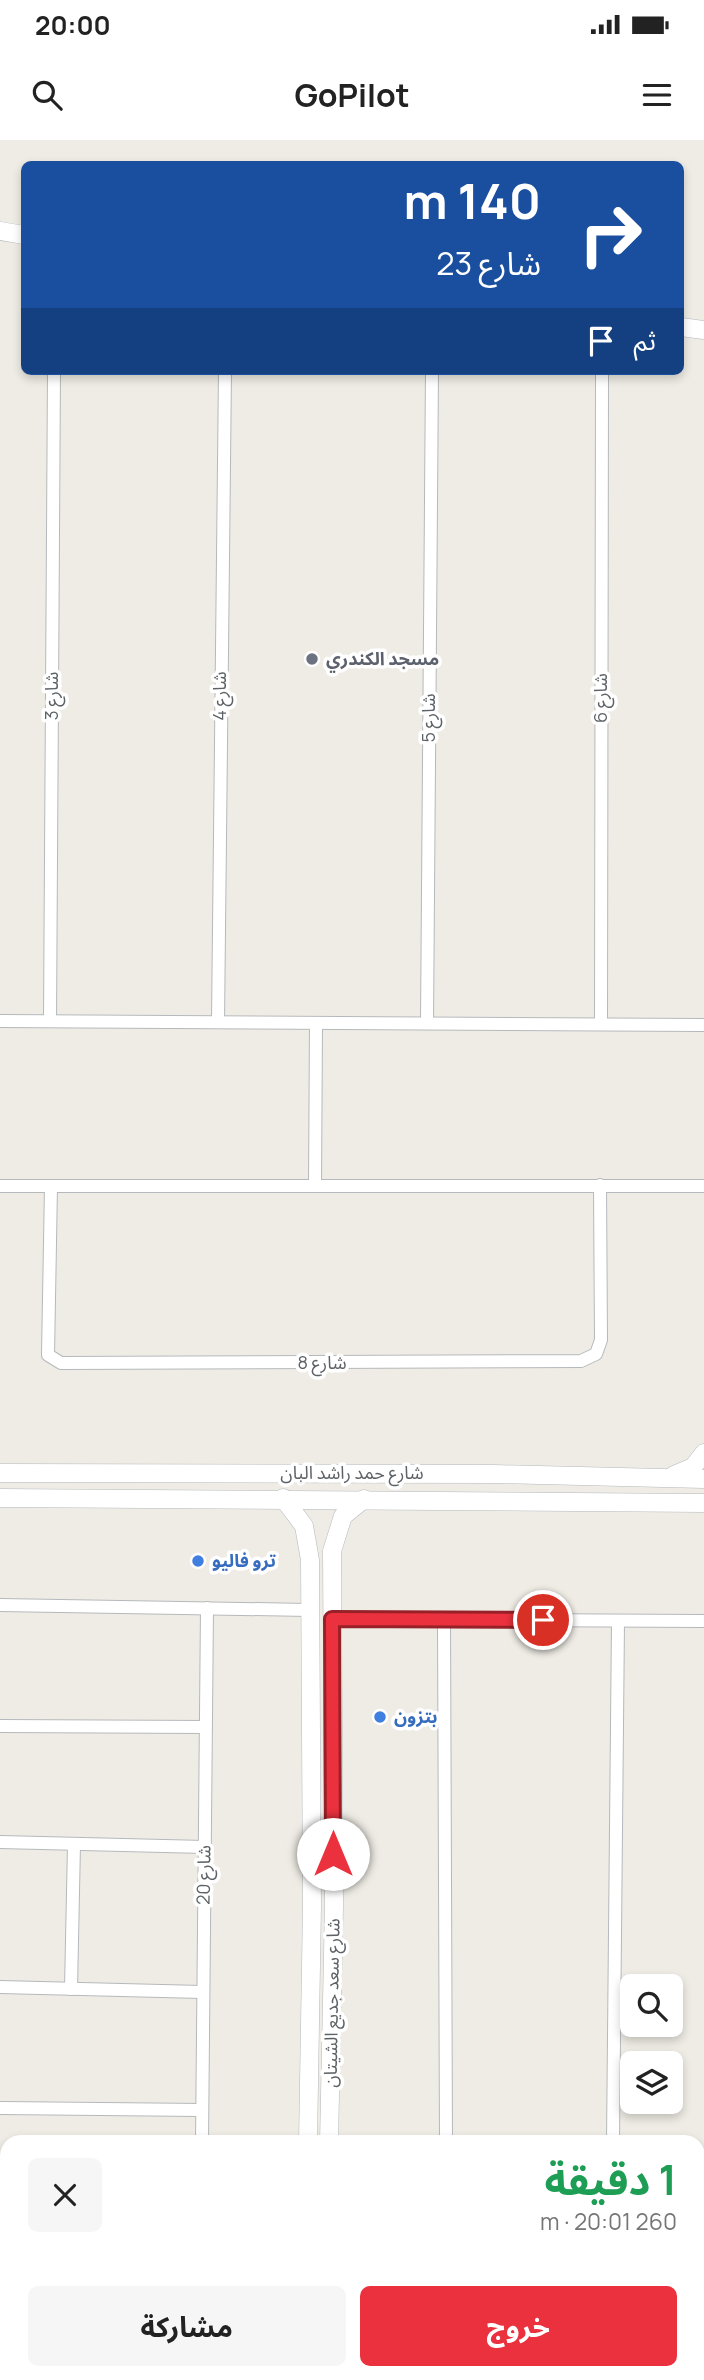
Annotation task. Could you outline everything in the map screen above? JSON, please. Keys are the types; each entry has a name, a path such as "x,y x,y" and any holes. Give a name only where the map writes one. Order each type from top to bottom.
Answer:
{"street":[{"path":"0,231 21,234"},
{"path":"684,327 704,330"},
{"name":"شارع 3","path":"50,1021 54,375"},
{"name":"شارع 4","path":"218,1022 225,375"},
{"name":"شارع 5","path":"427,1023 432,375"},
{"name":"شارع 6","path":"601,1024 602,375"},
{"path":"0,1021 704,1025"},
{"path":"315,1186 316,1023"},
{"name":"شارع 8","path":"51,1186 48,1355 61,1363 341,1363 581,1362 596,1354 601,1339 600,1185"},
{"path":"0,1186 704,1186"},
{"path":"660,1479 684,1472 704,1454"},
{"path":"77,1472 89,1480 90,1490 84,1498"},
{"name":"شارع حمد راشد البان","path":"0,1473 527,1474 704,1479"},
{"path":"490,1499 500,1489 500,1480 494,1474"},
{"path":"527,1474 521,1490 528,1500"},
{"name":"شارع حمد راشد البان","path":"0,1498 490,1499 704,1503"},
{"name":"شارع سعد جديع الشيتان","path":"282,1498 304,1526 310,1560 312,1906 308,2135"},
{"name":"شارع سعد جديع الشيتان","path":"329,2135 334,1906 332,1560 333,1542 343,1516 364,1499"},
{"path":"310,1560 320,1554 332,1560"},
{"path":"0,1605 310,1609"},
{"name":"شارع 20","path":"202,2135 207,1608"},
{"path":"332,1619 704,1621"},
{"path":"444,1619 446,2135"},
{"path":"613,2135 618,1621"},
{"path":"0,1726 206,1727"},
{"path":"0,1842 205,1847"},
{"path":"71,1989 74,1844"},
{"path":"312,1906 323,1913 334,1906"},
{"path":"311,1943 316,1936 323,1935 332,1944"},
{"path":"0,1987 202,1992"},
{"path":"0,2108 202,2110"}],"place":[{"name":"مسجد الكندري","path":"312,659"},
{"name":"ترو فاليو","path":"198,1561"},
{"name":"بتزون","path":"380,1717"}],"route":[{"path":"333,1854 332,1619 543,1620"}]}
